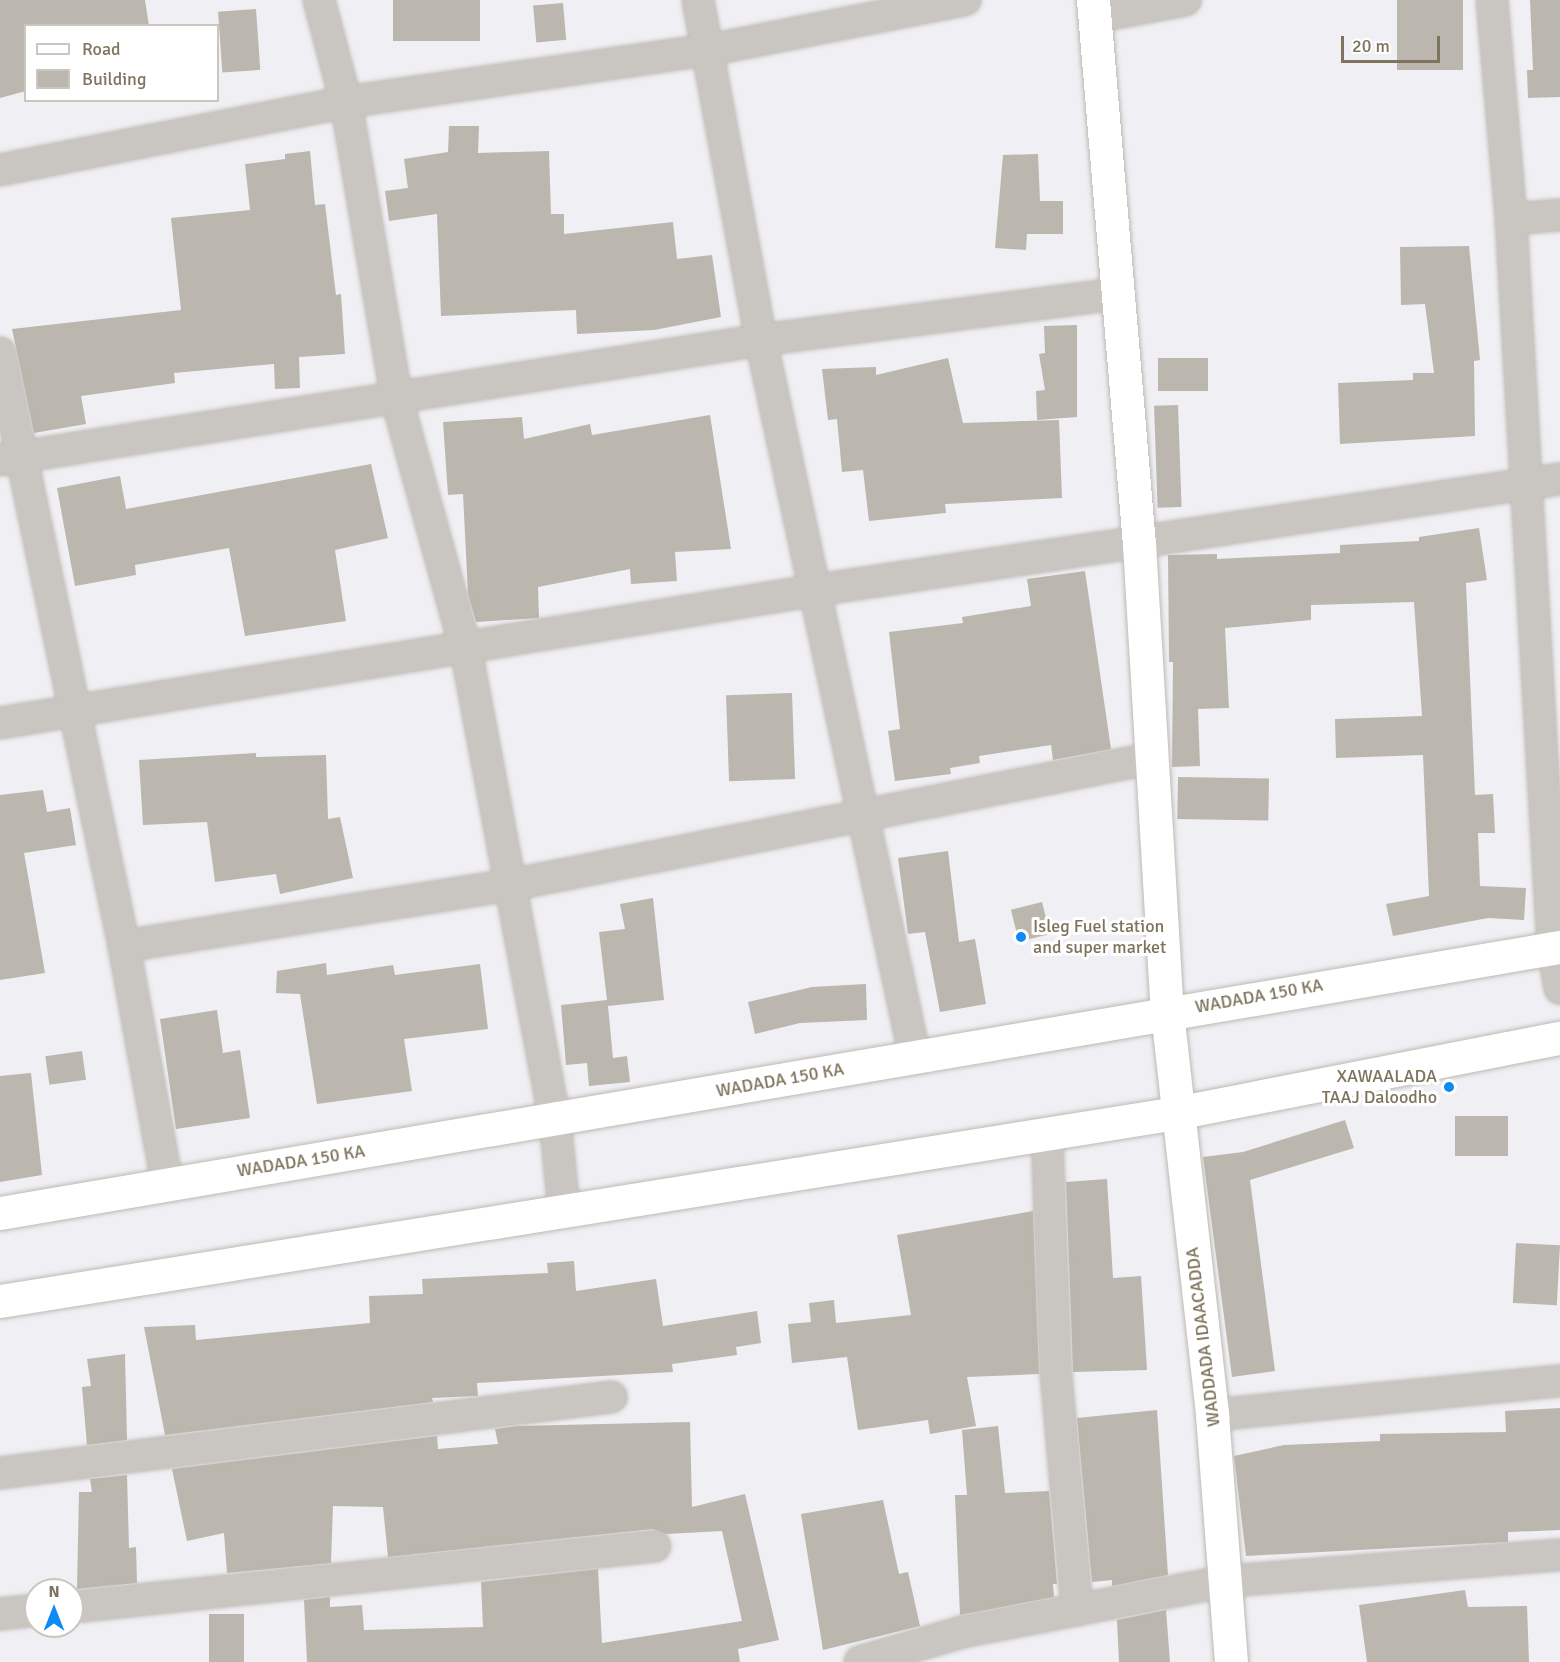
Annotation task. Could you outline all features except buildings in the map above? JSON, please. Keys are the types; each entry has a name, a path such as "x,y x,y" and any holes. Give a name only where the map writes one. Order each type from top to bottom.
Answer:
{"street":[{"path":"319,0 346,102 396,396 466,650 555,1119 564,1211"},
{"path":"698,0 761,340 817,590 915,1057"},
{"path":"0,170 346,102 709,50 965,0"},
{"path":"1094,9 1185,0"},
{"path":"1492,0 1511,219 1524,482 1549,702 1560,988"},
{"name":"WADDADA IDAACADDA","path":"1094,9 1115,294 1139,543 1167,1012 1176,1113 1212,1415 1227,1581 1231,1662"},
{"path":"1511,219 1560,215"},
{"path":"12,458 761,340 1115,294"},
{"path":"0,353 12,458 73,713 124,946 166,1182"},
{"path":"0,723 466,650 817,590 1139,543 1524,482 1560,479"},
{"path":"124,946 511,885 1153,758"},
{"name":"WADADA 150 KA","path":"0,1213 166,1182 555,1119 1167,1012 1557,947"},
{"path":"0,1301 1176,1113 1560,1038"},
{"path":"1047,1134 1056,1374 1077,1610"},
{"path":"1212,1415 1560,1381"},
{"path":"0,1473 611,1397"},
{"path":"84,1606 655,1546"},
{"path":"860,1662 962,1632 1227,1581 1560,1555"},
{"path":"0,1614 24,1611"}],"place":[{"name":"Isleg Fuel station and super market","path":"1021,937"},
{"name":"XAWAALADA TAAJ Daloodho","path":"1449,1087"}]}
